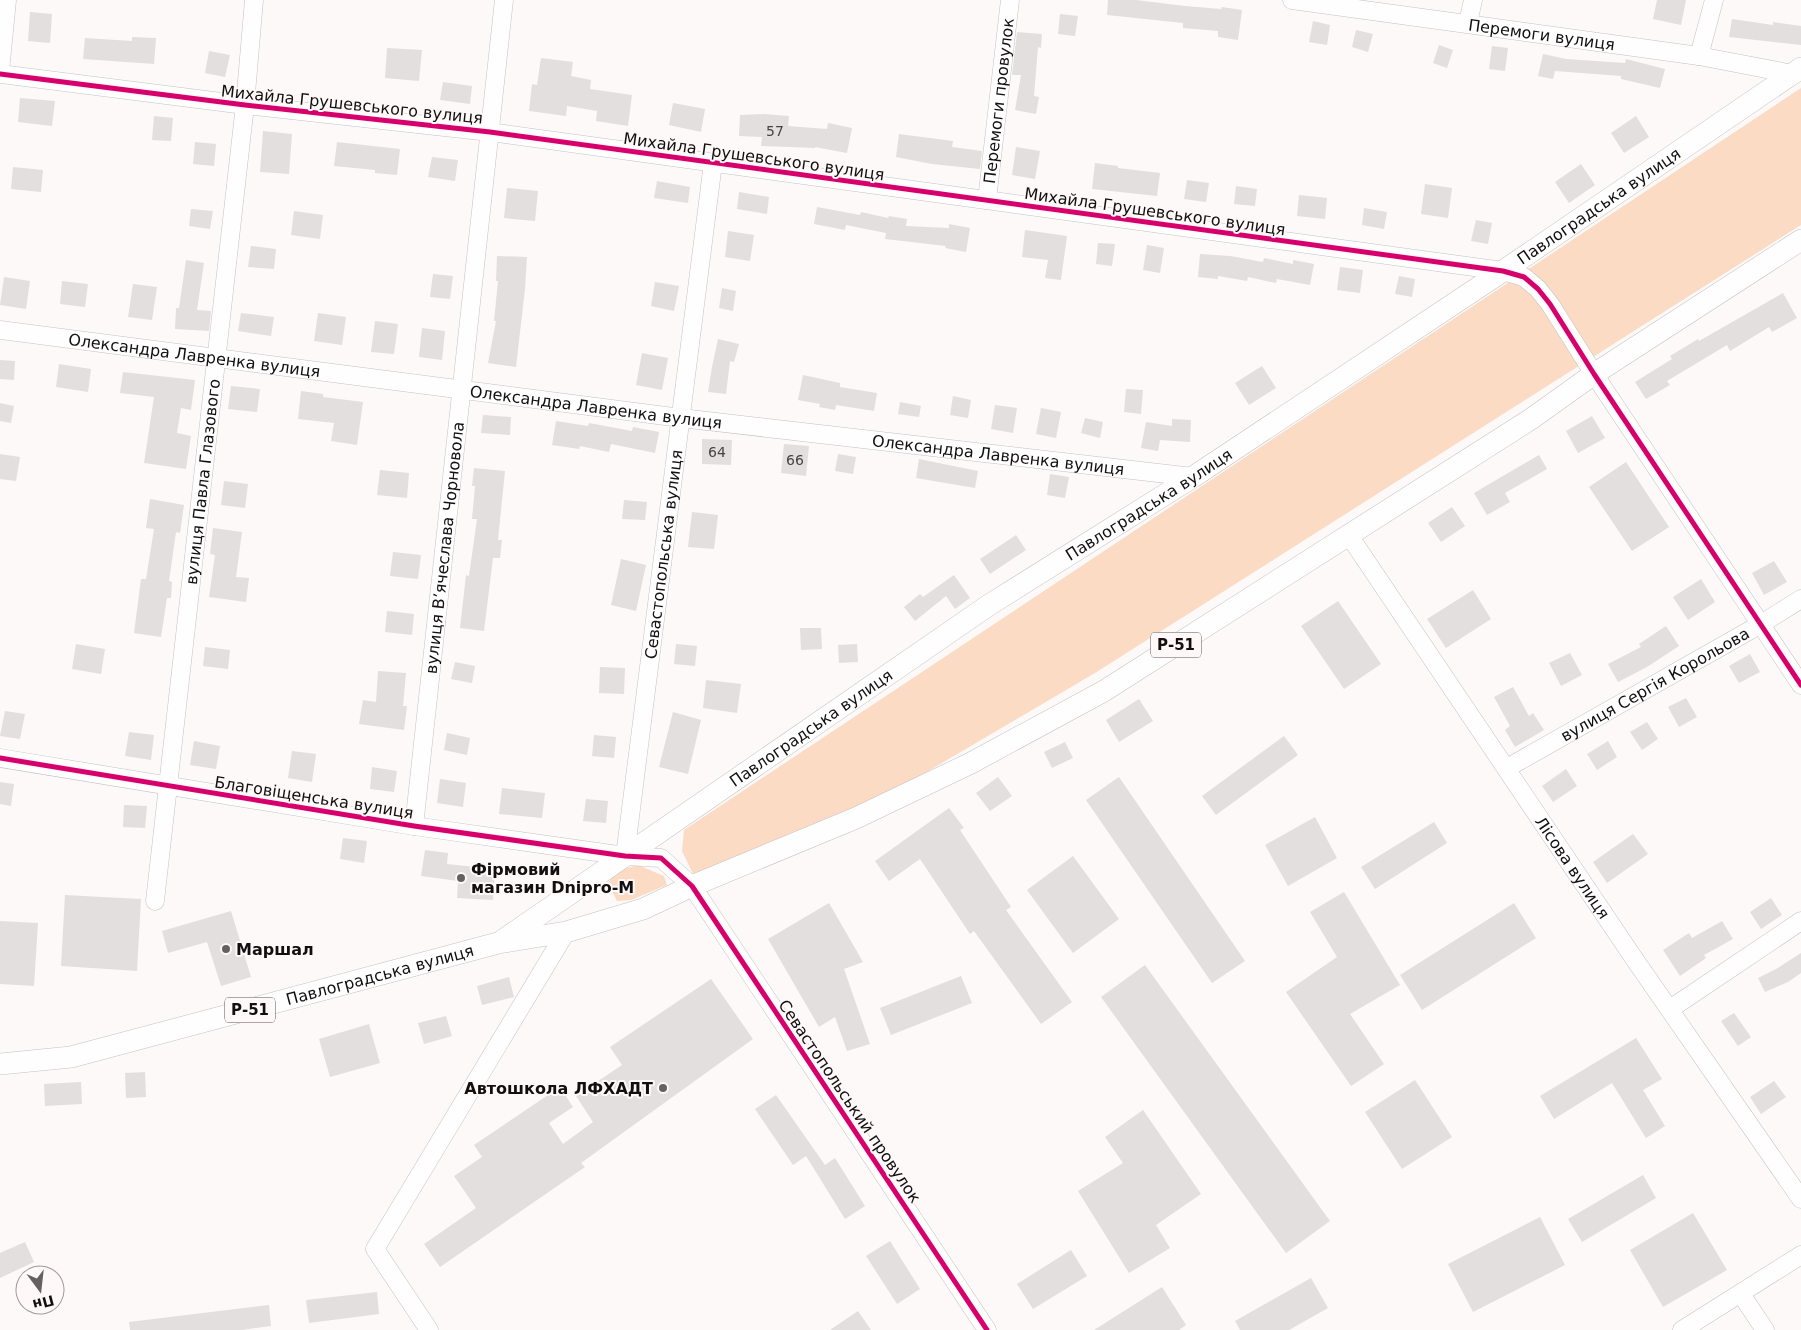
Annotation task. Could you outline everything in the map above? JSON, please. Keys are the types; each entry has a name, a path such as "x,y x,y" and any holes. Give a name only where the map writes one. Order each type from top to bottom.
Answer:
{"main road":[{"name":"Павлоградська вулиця","path":"498,943 989,605 1193,477 1503,271 1797,71"},
{"name":"Павлоградська вулиця","path":"0,1064 72,1057 498,943 566,932 643,908 856,818 970,763 1104,691 1531,419 1594,374 1801,240"}],"street":[{"path":"0,73 7,0"},
{"name":"вулиця Павла Глазового","path":"156,902 245,104 254,0"},
{"name":"вулиця В’ячеслава Чорновола","path":"414,826 504,0"},
{"name":"Перемоги провулок","path":"987,200 1010,0"},
{"name":"Перемоги вулиця","path":"1292,0 1468,23 1797,71"},
{"path":"1468,23 1473,0"},
{"path":"1699,56 1714,0"},
{"name":"Михайла Грушевського вулиця","path":"0,73 490,132 1503,271 1524,277 1538,289 1550,304 1594,374 1801,685"},
{"name":"Севастопольська вулиця","path":"625,856 713,163"},
{"name":"Олександра Лавренка вулиця","path":"0,330 680,418 1193,477"},
{"name":"Лісова вулиця","path":"1348,534 1633,958 1801,1199"},
{"name":"вулиця Сергія Корольова","path":"1507,768 1761,624 1801,598"},
{"name":"Благовіщенська вулиця","path":"0,758 414,826 625,856 661,858 692,886"},
{"name":"Севастопольський провулок","path":"692,886 986,1330"},
{"path":"1670,1009 1801,921"},
{"path":"429,1330 375,1249 566,932"},
{"path":"1682,1330 1801,1255"},
{"path":"1741,1294 1765,1330"}],"shaded area":[{"path":"1801,88 1801,225 1095,673 879,800 693,874 682,851 684,830"},
{"path":"638,865 664,876 667,885 631,900 617,901 608,883 616,871"}],"building":[{"path":"1108,0 1136,0 1242,10 1238,40 1218,37 1218,31 1183,28 1183,23 1107,15"},
{"path":"1657,0 1686,0 1681,25 1653,19"},
{"path":"30,12 52,14 50,43 28,41"},
{"path":"1060,14 1078,16 1075,36 1058,34"},
{"path":"1732,19 1773,25 1773,22 1801,26 1801,45 1729,37"},
{"path":"1313,21 1330,25 1327,45 1309,42"},
{"path":"1356,30 1373,34 1368,52 1352,47"},
{"path":"1017,32 1042,34 1041,48 1038,47 1034,96 1039,97 1036,114 1015,110 1021,75 1012,75"},
{"path":"132,37 156,38 154,64 83,59 85,38 132,41"},
{"path":"1439,45 1453,50 1447,68 1433,63"},
{"path":"1492,46 1508,48 1505,71 1489,69"},
{"path":"387,48 422,50 419,81 385,78"},
{"path":"209,51 230,55 225,77 205,73"},
{"path":"1543,54 1566,59 1625,63 1626,59 1665,69 1660,88 1621,79 1621,76 1555,71 1553,79 1538,76"},
{"path":"541,58 573,62 571,76 591,80 590,89 632,95 628,126 596,121 597,111 567,106 566,116 529,111 532,84 537,85"},
{"path":"443,82 472,86 470,104 440,100"},
{"path":"20,98 55,101 52,126 18,122"},
{"path":"673,103 705,109 701,132 669,125"},
{"path":"740,115 789,116 788,126 827,129 828,123 852,128 847,153 815,147 761,146 762,137 739,136"},
{"path":"154,116 173,118 171,141 152,140"},
{"path":"1636,116 1649,137 1624,153 1611,133"},
{"path":"263,131 292,134 289,174 260,172"},
{"path":"899,134 953,141 952,147 982,151 980,169 932,164 896,157"},
{"path":"195,142 216,144 214,166 193,164"},
{"path":"337,142 400,149 397,175 375,173 375,170 334,166"},
{"path":"1016,147 1040,151 1035,179 1012,175"},
{"path":"432,157 458,160 455,181 428,177"},
{"path":"1095,163 1160,173 1157,196 1092,189"},
{"path":"1581,164 1595,185 1569,203 1555,182"},
{"path":"13,167 43,170 41,192 11,189"},
{"path":"1187,180 1209,183 1206,202 1184,199"},
{"path":"657,181 690,187 688,203 654,198"},
{"path":"1425,184 1452,188 1448,218 1421,214"},
{"path":"1236,186 1257,189 1255,206 1234,204"},
{"path":"507,188 538,191 535,221 504,218"},
{"path":"739,192 769,197 767,214 737,209"},
{"path":"1299,195 1327,198 1325,219 1297,216"},
{"path":"817,207 860,215 861,212 888,218 889,216 907,219 906,226 949,228 949,224 970,228 966,252 945,248 946,246 885,239 886,233 846,225 845,230 814,224"},
{"path":"1364,208 1387,212 1384,229 1362,225"},
{"path":"191,209 213,211 210,229 189,226"},
{"path":"294,211 323,215 320,239 291,235"},
{"path":"1476,220 1492,223 1488,244 1471,241"},
{"path":"1025,230 1067,236 1061,280 1045,278 1048,260 1022,257"},
{"path":"728,231 754,235 750,261 725,257"},
{"path":"1098,243 1115,244 1112,266 1096,264"},
{"path":"1147,245 1164,248 1160,273 1143,270"},
{"path":"251,246 276,249 274,269 248,267"},
{"path":"1200,254 1230,256 1263,262 1264,258 1293,264 1293,260 1314,264 1310,285 1277,279 1276,283 1248,277 1247,281 1218,276 1218,279 1198,277"},
{"path":"497,256 527,257 516,367 488,363 496,321 494,321 498,281 496,281"},
{"path":"186,260 204,263 197,310 211,311 209,331 175,329 176,308 179,308"},
{"path":"1340,267 1363,270 1360,293 1337,290"},
{"path":"433,274 453,276 450,299 430,297"},
{"path":"1399,276 1415,279 1412,297 1395,294"},
{"path":"4,277 30,281 26,309 0,305"},
{"path":"62,281 88,284 85,307 60,304"},
{"path":"655,282 679,286 674,311 651,306"},
{"path":"133,284 157,287 152,320 128,317"},
{"path":"722,288 736,291 733,311 719,308"},
{"path":"1783,293 1797,318 1772,332 1769,327 1730,351 1727,345 1667,381 1670,385 1646,399 1635,382 1672,359 1670,356 1698,339 1699,341"},
{"path":"241,313 274,317 271,336 238,331"},
{"path":"318,313 346,317 342,345 314,341"},
{"path":"375,321 398,324 394,354 371,352"},
{"path":"422,328 445,331 442,360 419,357"},
{"path":"718,339 739,344 734,362 730,361 726,394 708,392"},
{"path":"642,353 668,358 662,390 636,385"},
{"path":"0,360 15,361 14,380 0,379"},
{"path":"59,364 91,369 88,392 56,387"},
{"path":"1262,366 1276,388 1249,405 1235,383"},
{"path":"123,372 195,380 191,410 181,408 177,433 191,436 186,469 144,463 154,397 120,393"},
{"path":"803,375 840,383 840,387 877,393 874,411 836,405 835,410 819,407 820,404 798,400"},
{"path":"231,386 260,389 257,412 228,409"},
{"path":"1126,389 1143,390 1141,414 1124,412"},
{"path":"301,391 323,394 323,397 363,402 357,445 331,441 334,423 298,419"},
{"path":"953,396 971,400 968,418 950,415"},
{"path":"900,402 921,406 919,417 898,414"},
{"path":"0,403 14,406 11,423 0,421"},
{"path":"995,405 1017,408 1013,433 991,429"},
{"path":"1041,408 1061,412 1056,438 1036,434"},
{"path":"483,415 511,417 510,435 481,433"},
{"path":"1592,416 1605,438 1578,453 1566,431"},
{"path":"1085,418 1103,422 1100,438 1081,433"},
{"path":"1172,419 1191,420 1190,442 1160,440 1158,451 1141,448 1146,422 1172,426"},
{"path":"556,421 588,426 589,423 632,431 633,427 659,432 655,453 611,444 609,452 580,446 579,449 552,445"},
{"path":"702,439 732,440 731,465 702,464"},
{"path":"784,444 809,446 806,476 781,473"},
{"path":"0,454 20,457 16,481 0,479"},
{"path":"838,454 856,457 853,474 835,471"},
{"path":"1539,455 1547,469 1505,493 1510,502 1487,515 1474,493"},
{"path":"919,459 978,471 975,488 916,478"},
{"path":"1626,462 1669,527 1632,551 1589,487"},
{"path":"474,468 505,471 498,540 502,540 500,558 493,558 484,631 460,628 466,575 469,576 477,519 472,519 475,486 472,486"},
{"path":"380,470 409,473 407,498 377,495"},
{"path":"1050,474 1069,477 1065,498 1047,495"},
{"path":"224,481 248,484 245,508 221,505"},
{"path":"150,499 184,505 180,533 176,532 169,581 172,582 171,598 167,598 161,637 134,633 141,579 146,579 154,529 146,528"},
{"path":"624,500 647,502 645,520 622,519"},
{"path":"1452,507 1465,526 1441,542 1428,523"},
{"path":"692,512 718,515 714,549 688,547"},
{"path":"213,528 242,532 236,577 249,578 246,602 209,597 215,555 210,554"},
{"path":"1016,535 1026,550 990,574 980,559"},
{"path":"393,552 421,555 418,579 390,576"},
{"path":"621,559 646,565 636,611 611,605"},
{"path":"1774,561 1787,582 1764,595 1752,573"},
{"path":"954,575 970,598 955,609 946,596 915,621 904,607 920,594 923,597"},
{"path":"1701,579 1715,602 1688,620 1673,597"},
{"path":"1473,590 1491,619 1446,648 1427,619"},
{"path":"1338,601 1381,664 1344,689 1301,626"},
{"path":"387,611 414,614 412,635 385,632"},
{"path":"1666,626 1679,646 1647,667 1618,682 1608,664 1641,647 1639,644"},
{"path":"800,628 821,628 822,649 801,650"},
{"path":"76,644 105,649 101,674 72,669"},
{"path":"676,644 697,646 695,666 674,664"},
{"path":"857,644 858,662 839,663 838,645"},
{"path":"205,647 230,650 228,669 203,666"},
{"path":"1570,653 1582,675 1561,686 1549,663"},
{"path":"1750,654 1760,672 1739,683 1729,666"},
{"path":"455,662 475,666 472,683 451,679"},
{"path":"600,667 625,668 624,694 599,693"},
{"path":"378,671 406,673 403,706 407,706 404,730 359,724 363,700 376,702"},
{"path":"706,680 741,684 737,713 703,708"},
{"path":"1513,687 1529,716 1533,713 1544,730 1515,747 1505,730 1510,726 1494,697"},
{"path":"1686,698 1697,717 1679,727 1668,707"},
{"path":"1139,699 1153,721 1119,742 1106,720"},
{"path":"5,711 25,714 20,739 0,736"},
{"path":"673,712 701,720 688,774 659,767"},
{"path":"1647,722 1658,739 1642,750 1630,732"},
{"path":"129,732 154,735 151,760 125,756"},
{"path":"447,733 470,738 467,755 444,750"},
{"path":"594,735 616,737 614,758 592,756"},
{"path":"1284,736 1298,755 1216,815 1202,796"},
{"path":"194,741 220,746 216,769 190,765"},
{"path":"1608,741 1617,757 1597,770 1587,754"},
{"path":"1065,742 1073,758 1052,768 1044,752"},
{"path":"292,751 316,754 312,782 288,778"},
{"path":"372,767 397,771 394,792 370,789"},
{"path":"1566,769 1577,786 1553,802 1542,786"},
{"path":"998,777 1012,796 990,811 976,793"},
{"path":"1119,777 1245,961 1212,983 1086,800"},
{"path":"440,779 466,783 463,807 437,803"},
{"path":"0,782 14,784 11,806 0,804"},
{"path":"502,788 545,793 542,818 499,814"},
{"path":"586,799 608,801 606,823 583,821"},
{"path":"124,805 147,806 145,828 123,827"},
{"path":"949,808 964,828 960,830 1011,907 1006,910 1072,1002 1041,1024 974,931 970,934 920,859 889,881 875,861"},
{"path":"1315,817 1337,858 1288,886 1265,845"},
{"path":"1434,822 1447,843 1375,889 1361,867"},
{"path":"1633,834 1648,854 1607,883 1593,862"},
{"path":"343,838 367,841 364,863 340,859"},
{"path":"425,850 448,853 447,864 495,869 493,900 457,898 458,881 421,876"},
{"path":"1073,856 1119,919 1073,953 1027,890"},
{"path":"1344,892 1400,985 1350,1014 1384,1064 1351,1086 1286,992 1337,957 1310,912"},
{"path":"65,895 141,899 137,971 61,966"},
{"path":"1771,898 1782,915 1761,929 1750,912"},
{"path":"829,903 863,962 844,969 870,1044 847,1051 835,1017 819,1027 768,939"},
{"path":"1514,903 1536,938 1422,1010 1400,975"},
{"name":"Маршал","path":"231,911 251,977 221,986 207,942 168,953 162,931"},
{"path":"0,921 38,923 34,986 0,984"},
{"path":"1722,921 1733,939 1704,955 1706,958 1680,976 1663,950 1689,933 1692,938"},
{"path":"1801,953 1801,973 1788,982 1765,992 1758,978"},
{"path":"1145,965 1330,1221 1286,1253 1101,997"},
{"path":"961,976 972,1003 891,1035 880,1008"},
{"path":"509,977 514,997 482,1005 477,986"},
{"path":"711,979 753,1039 581,1163 585,1167 440,1267 424,1244 476,1208 454,1176 482,1157 474,1145 560,1087 573,1107 549,1123 563,1144 593,1122 576,1096 622,1065 610,1047"},
{"path":"1734,1013 1751,1037 1738,1046 1721,1021"},
{"path":"446,1016 452,1036 424,1044 418,1023"},
{"path":"369,1024 380,1063 330,1077 319,1039"},
{"path":"1636,1038 1662,1079 1643,1090 1665,1126 1646,1138 1612,1083 1554,1119 1540,1096"},
{"path":"145,1072 146,1097 126,1098 125,1073"},
{"path":"1415,1080 1452,1137 1402,1169 1365,1112"},
{"path":"1774,1081 1786,1097 1761,1114 1750,1097"},
{"path":"81,1082 82,1104 45,1106 44,1084"},
{"path":"776,1095 825,1165 835,1158 865,1206 845,1219 806,1156 793,1165 755,1109"},
{"path":"1143,1110 1201,1194 1156,1225 1170,1248 1129,1273 1078,1191 1123,1163 1105,1137"},
{"path":"1643,1175 1656,1198 1582,1242 1568,1219"},
{"path":"1693,1213 1727,1270 1663,1307 1630,1250"},
{"path":"1540,1217 1565,1265 1473,1312 1448,1264"},
{"path":"890,1241 920,1289 897,1304 866,1256"},
{"path":"25,1242 34,1262 28,1265 15,1265 15,1271 0,1278 0,1253"},
{"path":"1071,1250 1087,1276 1033,1309 1017,1284"},
{"path":"1311,1278 1328,1308 1289,1330 1240,1330 1235,1321"},
{"path":"1162,1287 1186,1325 1179,1330 1094,1330"},
{"path":"377,1292 379,1314 309,1323 306,1300"},
{"path":"269,1305 271,1326 242,1330 130,1330 129,1322"},
{"path":"858,1311 871,1330 830,1330"}],"cycle path":[{"path":"0,74 245,105 490,132 1503,271 1524,277 1538,289 1550,304 1594,374 1801,685"},
{"path":"0,758 414,826 625,856 661,858 692,886 987,1330"}],"place":[{"name":"Фірмовий магазин Dnipro-M","path":"461,878"},
{"name":"Маршал","path":"226,949"},
{"name":"Автошкола ЛФХАДТ","path":"663,1088"}]}
